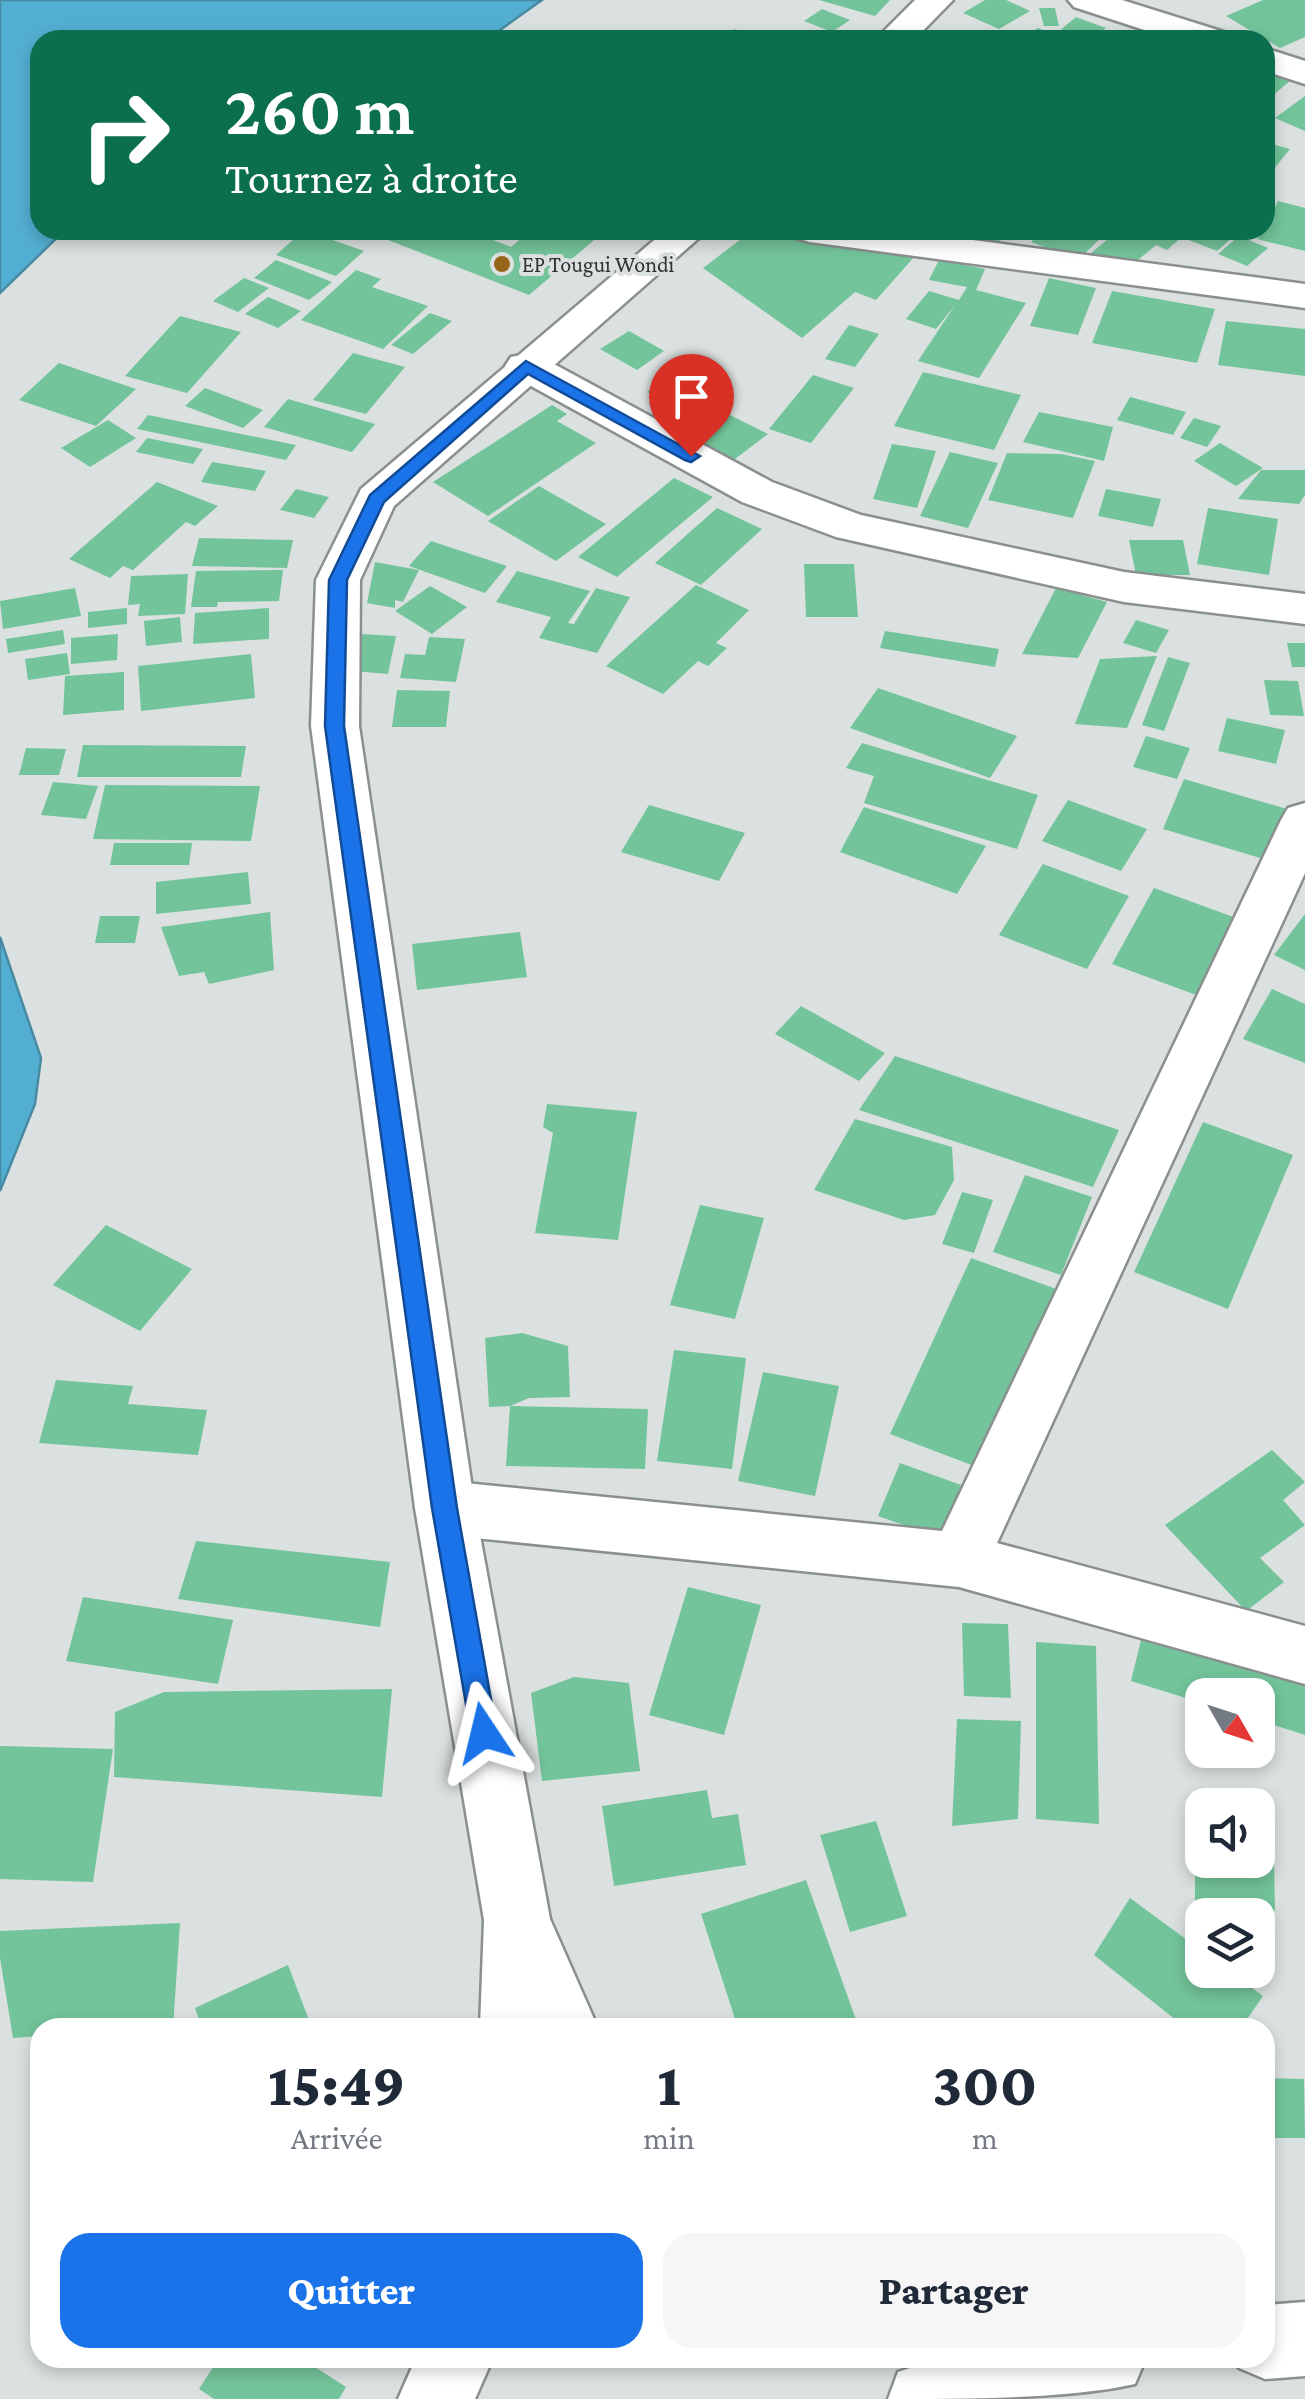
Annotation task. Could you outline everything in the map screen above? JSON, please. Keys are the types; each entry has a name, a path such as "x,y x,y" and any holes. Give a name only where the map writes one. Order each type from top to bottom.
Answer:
{"street":[{"path":"904,30 935,0"},
{"path":"1086,0 1201,26"},
{"path":"1275,62 1305,73"},
{"path":"514,2018 517,1920 445,1508 335,726 338,580 376,499 677,240"},
{"path":"885,240 1305,296"},
{"path":"526,366 757,492 851,527 1124,587 1305,609"},
{"path":"959,1560 1305,820"},
{"path":"445,1508 959,1560 1305,1655"},
{"path":"517,1920 560,2018"},
{"path":"1275,2341 1305,2338"},
{"path":"435,2399 451,2368"},
{"path":"926,2399 1031,2368"}],"water":[{"path":"0,0 542,0 500,30 30,30 30,240 55,240 0,293"},
{"path":"0,937 41,1058 35,1104 0,1191"}],"building":[{"path":"819,0 890,0 875,16"},
{"path":"985,0 1006,0 1030,11 999,29 963,13"},
{"path":"1263,0 1305,0 1305,37 1280,48 1275,45 1275,30 1250,30 1226,16"},
{"path":"1039,8 1055,8 1059,26 1044,26"},
{"path":"822,9 850,20 835,30 804,21"},
{"path":"1076,17 1106,28 1104,30 1060,30"},
{"path":"1275,75 1290,81 1275,94"},
{"path":"1305,96 1305,131 1275,118"},
{"path":"1275,145 1290,149 1275,168"},
{"path":"1278,201 1305,208 1305,251 1261,240 1275,240"},
{"path":"293,240 333,240 364,251 336,276 276,255"},
{"name":"EP Tougui Wondi","path":"388,240 493,240 511,247 519,240 594,240 529,295"},
{"path":"740,240 841,240 915,256 876,300 855,292 802,338 703,268"},
{"path":"942,240 1000,240 996,250"},
{"path":"1033,240 1099,240 1078,260"},
{"path":"1107,240 1178,240 1167,250 1156,245 1127,269 1091,253"},
{"path":"1189,240 1230,240 1217,251"},
{"path":"1234,240 1249,240 1268,248 1247,266 1218,254"},
{"path":"276,260 332,282 309,300 254,278"},
{"path":"939,260 985,269 976,290 1026,303 979,378 918,361 955,305 936,329 906,319 929,291 959,300 967,287 929,280"},
{"path":"356,270 381,279 372,287 428,306 383,349 301,320"},
{"path":"244,278 269,288 238,312 213,301"},
{"path":"1049,278 1096,288 1078,335 1030,326"},
{"path":"1112,291 1215,309 1197,363 1092,343"},
{"path":"268,297 301,311 278,328 245,314"},
{"path":"430,313 452,321 413,354 391,345"},
{"path":"180,316 241,332 187,393 125,376"},
{"path":"1226,321 1305,329 1305,376 1218,365"},
{"path":"849,325 879,334 855,367 825,359"},
{"path":"629,331 664,351 637,370 600,349"},
{"path":"353,353 405,367 366,414 313,400"},
{"path":"59,363 136,389 96,426 19,400"},
{"path":"923,372 1021,395 994,450 894,426"},
{"path":"813,375 854,388 811,443 769,429"},
{"path":"668,377 707,398 686,413 647,392"},
{"path":"205,388 263,410 243,428 185,406"},
{"path":"1130,397 1186,412 1173,435 1117,420"},
{"path":"288,399 375,424 352,452 264,427"},
{"path":"552,405 567,414 557,421 596,443 488,516 433,482"},
{"path":"1039,412 1113,427 1104,461 1023,442"},
{"path":"726,413 768,434 723,468 681,446"},
{"path":"148,415 296,445 286,460 137,429"},
{"path":"1194,418 1221,426 1207,447 1180,438"},
{"path":"108,420 136,438 90,467 61,448"},
{"path":"147,438 203,449 193,464 136,452"},
{"path":"1220,443 1263,468 1236,486 1194,461"},
{"path":"892,444 936,451 917,508 873,499"},
{"path":"950,452 998,463 968,528 920,516"},
{"path":"1007,453 1061,454 1095,461 1073,518 988,500"},
{"path":"212,462 266,471 255,491 201,482"},
{"path":"1261,470 1305,470 1305,495 1299,504 1238,499"},
{"path":"674,478 713,497 617,577 578,557"},
{"path":"157,482 218,506 195,526 186,522 133,570 123,566 110,578 69,559"},
{"path":"539,486 606,524 556,561 488,521"},
{"path":"296,489 329,497 314,518 280,510"},
{"path":"1106,489 1161,499 1153,527 1098,516"},
{"path":"717,508 762,529 701,585 655,563"},
{"path":"1208,508 1278,519 1269,575 1197,564"},
{"path":"199,538 293,540 287,568 192,566"},
{"path":"1129,540 1183,540 1190,575 1136,575"},
{"path":"431,541 507,566 485,593 409,566"},
{"path":"375,562 419,570 403,602 395,600 395,608 367,603"},
{"path":"804,564 854,564 858,617 806,617"},
{"path":"283,570 279,601 218,602 217,607 191,607 196,571"},
{"path":"517,571 590,591 568,623 574,624 596,588 630,597 597,653 539,638 551,617 496,602"},
{"path":"188,574 185,614 138,616 140,604 128,605 131,576"},
{"path":"696,585 749,610 716,643 727,648 708,666 698,661 663,694 606,666"},
{"path":"430,586 467,607 432,634 395,611"},
{"path":"75,588 81,616 3,629 0,601"},
{"path":"1056,588 1107,602 1078,658 1022,654"},
{"path":"127,608 127,624 88,628 88,612"},
{"path":"269,608 269,639 193,644 195,613"},
{"path":"180,617 182,642 146,646 144,621"},
{"path":"1136,620 1169,630 1156,653 1123,643"},
{"path":"63,630 65,644 8,653 6,639"},
{"path":"885,631 999,649 995,667 880,648"},
{"path":"118,634 117,660 71,664 71,638"},
{"path":"361,634 396,636 388,674 353,671"},
{"path":"429,637 465,639 456,682 400,678 405,654 425,655"},
{"path":"1287,643 1305,643 1305,667 1292,667"},
{"path":"67,653 70,674 28,680 25,659"},
{"path":"251,654 255,698 141,711 138,666"},
{"path":"1157,656 1127,728 1075,724 1100,659"},
{"path":"1168,657 1190,663 1164,731 1142,725"},
{"path":"124,672 124,710 63,715 65,676"},
{"path":"1264,680 1298,681 1304,716 1270,715"},
{"path":"878,688 1017,736 990,778 850,728"},
{"path":"397,690 450,691 446,727 392,727"},
{"path":"1227,718 1285,730 1276,764 1218,751"},
{"path":"1146,736 1190,748 1177,779 1133,767"},
{"path":"862,743 1038,795 1017,849 864,803 874,776 846,768"},
{"path":"83,745 246,746 241,777 77,777"},
{"path":"26,748 66,749 59,775 19,775"},
{"path":"1184,779 1287,809 1267,860 1163,829"},
{"path":"53,782 98,786 86,819 41,815"},
{"path":"105,785 260,786 251,841 93,839"},
{"path":"1068,800 1147,829 1121,871 1042,841"},
{"path":"649,805 745,833 719,881 621,852"},
{"path":"864,807 986,846 957,894 840,852"},
{"path":"114,843 192,843 189,865 110,865"},
{"path":"1043,864 1129,896 1087,969 999,935"},
{"path":"248,872 251,904 156,914 156,882"},
{"path":"1154,888 1247,922 1207,999 1112,964"},
{"path":"270,912 274,970 209,984 204,972 179,976 161,927"},
{"path":"1305,914 1305,970 1274,955"},
{"path":"100,916 140,916 135,943 95,943"},
{"path":"520,932 527,977 417,990 412,944"},
{"path":"1272,989 1305,1004 1305,1063 1243,1039"},
{"path":"801,1006 885,1053 859,1081 775,1034"},
{"path":"895,1056 1119,1130 1093,1187 859,1110"},
{"path":"547,1104 637,1112 618,1240 535,1233 553,1133 543,1127"},
{"path":"855,1119 952,1147 954,1180 935,1215 904,1220 814,1190"},
{"path":"1203,1122 1293,1155 1228,1309 1134,1272"},
{"path":"1025,1175 1092,1197 1061,1275 993,1252"},
{"path":"962,1192 993,1200 974,1253 942,1244"},
{"path":"700,1205 764,1218 735,1319 670,1305"},
{"path":"106,1225 192,1269 140,1331 53,1285"},
{"path":"971,1258 1059,1290 982,1469 890,1434"},
{"path":"522,1333 568,1346 570,1397 529,1398 510,1406 489,1407 485,1338"},
{"path":"674,1350 746,1358 732,1469 657,1461"},
{"path":"763,1372 839,1386 815,1496 738,1481"},
{"path":"56,1380 133,1386 128,1404 207,1410 198,1455 39,1443"},
{"path":"510,1406 648,1409 645,1469 506,1466"},
{"path":"1272,1450 1305,1482 1283,1500 1305,1525 1260,1558 1284,1582 1246,1611 1165,1525"},
{"path":"900,1463 961,1485 940,1538 878,1516"},
{"path":"196,1541 390,1562 380,1627 178,1599"},
{"path":"688,1587 761,1605 724,1735 649,1715"},
{"path":"83,1597 233,1620 218,1684 66,1661"},
{"path":"962,1623 1008,1624 1011,1698 964,1696"},
{"path":"1144,1628 1305,1676 1305,1735 1275,1725 1275,1678 1185,1678 1185,1698 1131,1681"},
{"path":"1036,1642 1096,1646 1099,1824 1036,1819"},
{"path":"574,1677 629,1683 640,1771 542,1781 531,1693"},
{"path":"392,1689 382,1797 114,1777 115,1712 164,1692"},
{"path":"957,1719 1021,1721 1018,1819 952,1826"},
{"path":"0,1746 113,1749 93,1882 0,1879"},
{"path":"707,1790 712,1818 738,1814 746,1865 614,1886 602,1806"},
{"path":"876,1821 907,1916 850,1932 820,1835"},
{"path":"1195,1878 1274,1878 1275,1898 1195,1898"},
{"path":"806,1880 855,2018 735,2018 701,1914"},
{"path":"1130,1898 1185,1938 1185,1988 1252,1988 1263,1996 1248,2018 1173,2018 1094,1955"},
{"path":"180,1923 174,2018 30,2018 30,2037 13,2038 0,1958 0,1931"},
{"path":"288,1965 308,2018 198,2018 195,2008"},
{"path":"1275,2078 1304,2079 1305,2138 1275,2138"},
{"path":"213,2368 317,2368 346,2387 339,2399 214,2399 199,2389"}],"place":[{"name":"EP Tougui Wondi","path":"502,264"}],"route":[{"path":"484,1733 445,1508 335,726 338,580 376,499 526,366 691,456"}]}
